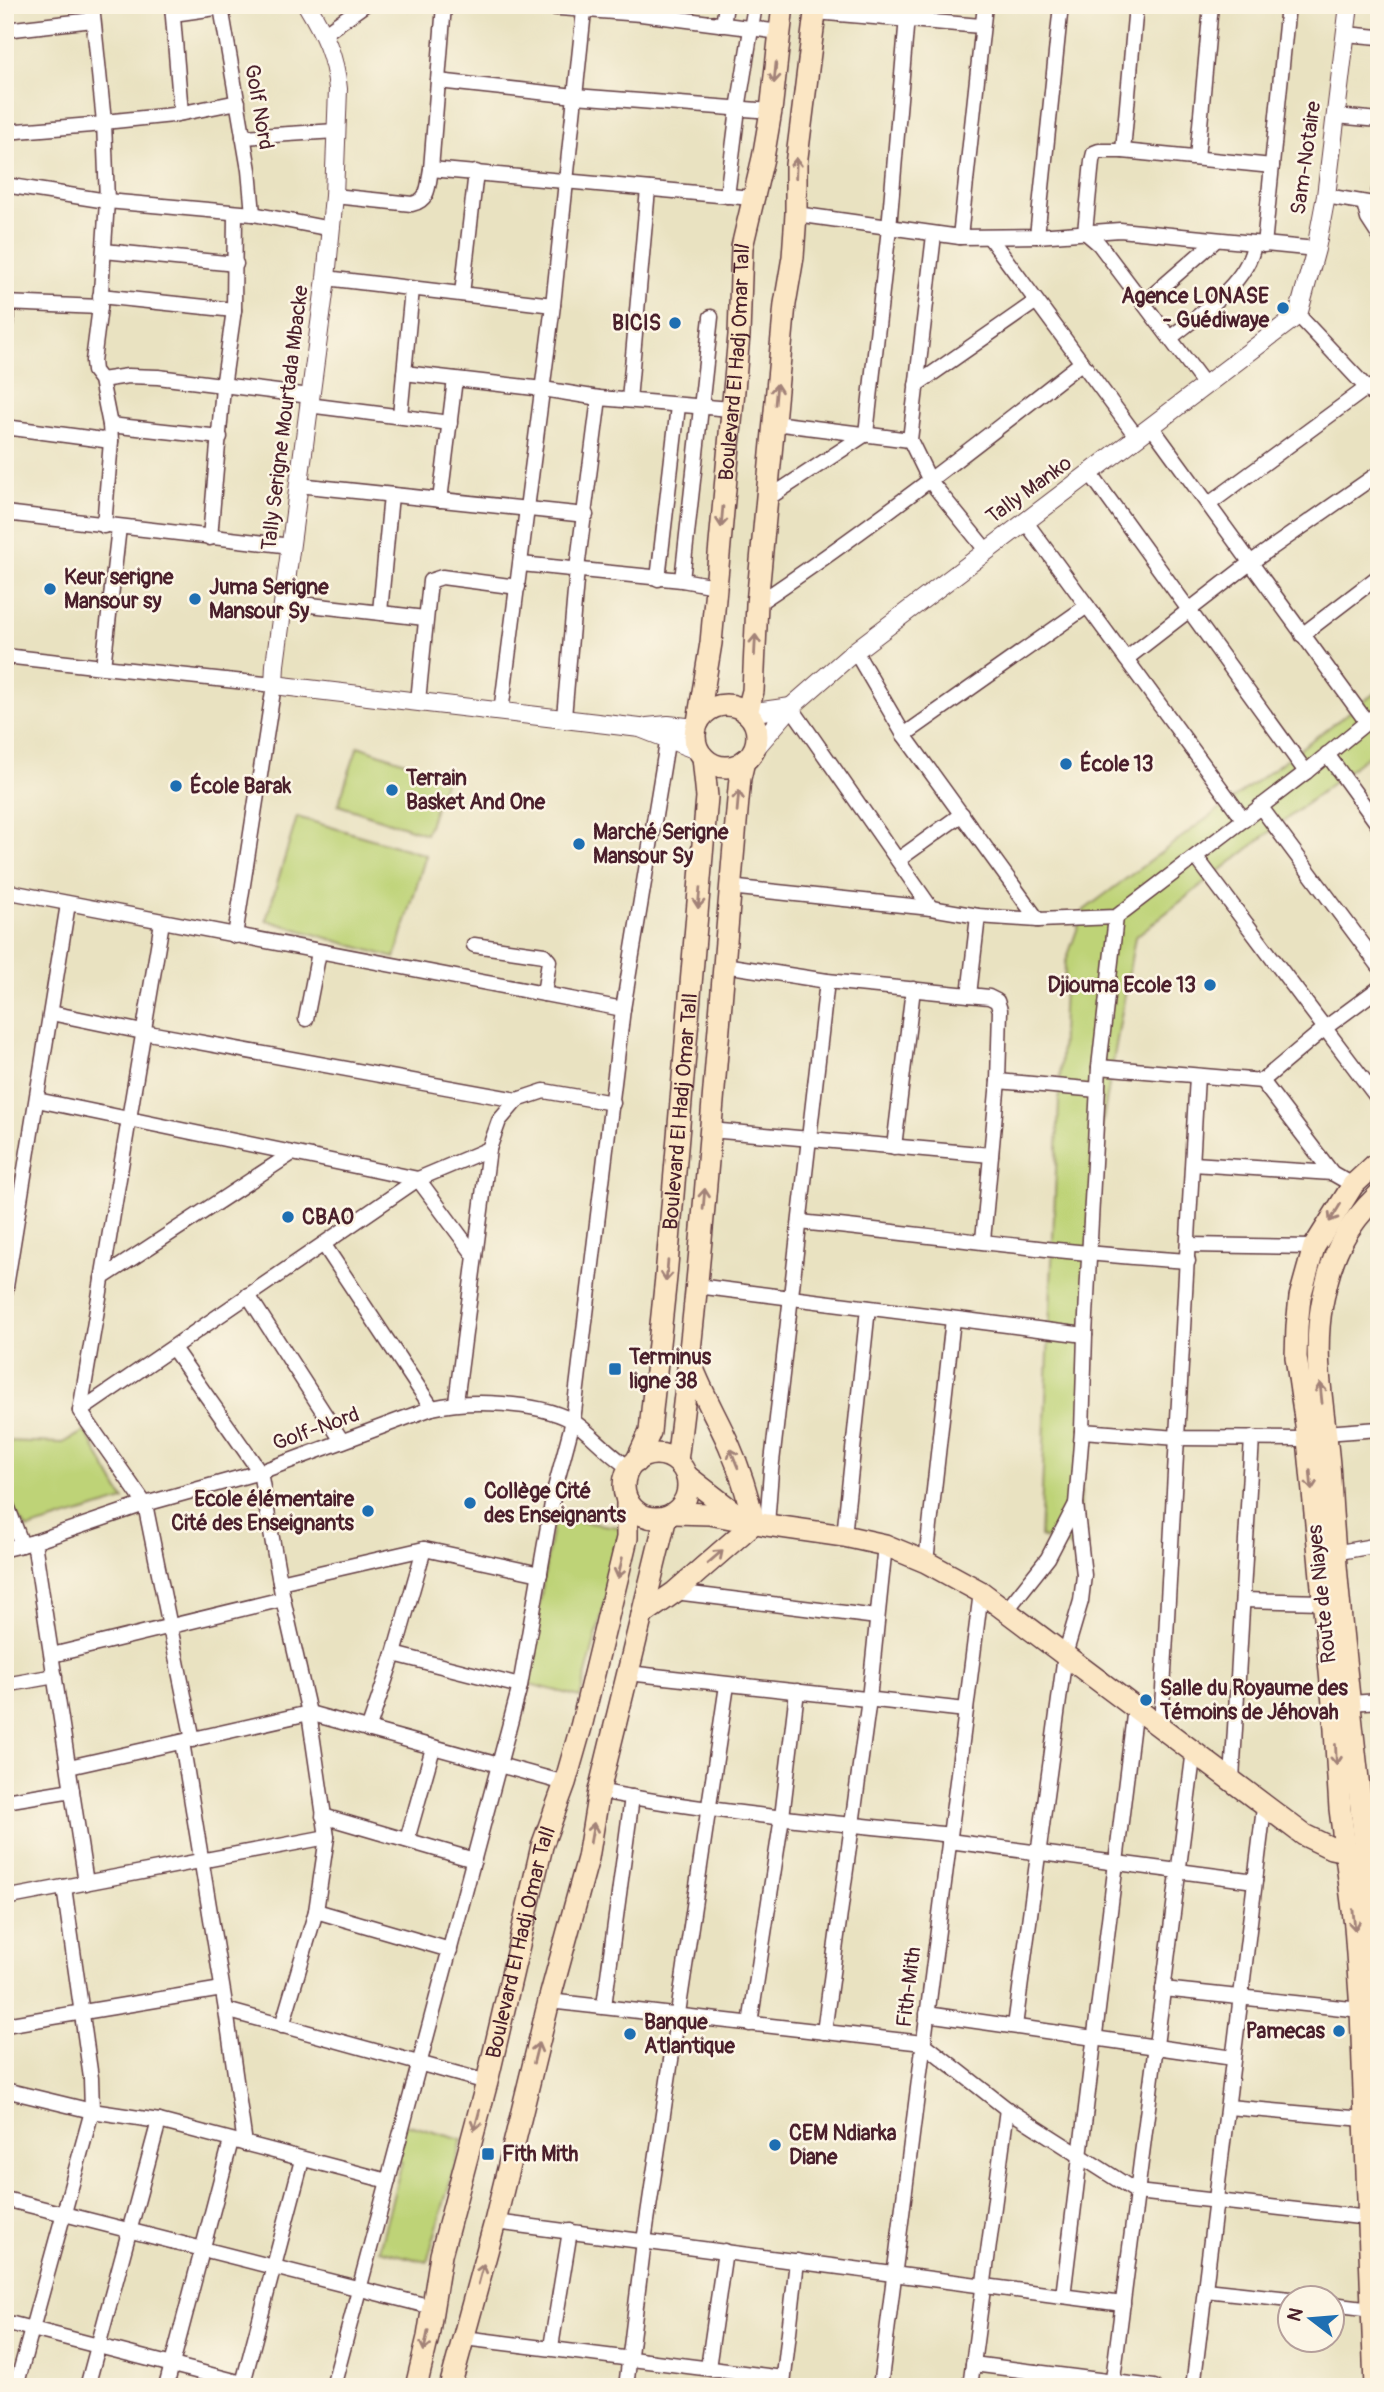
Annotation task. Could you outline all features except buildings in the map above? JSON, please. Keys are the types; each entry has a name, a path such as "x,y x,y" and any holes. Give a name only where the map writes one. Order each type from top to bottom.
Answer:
{"main road":[{"name":"Boulevard El Hadj Omar Tall","path":"697,725 711,643 738,335 742,247 771,111 783,5"},
{"path":"747,713 753,691 766,499 785,304 793,257 796,164 815,9"},
{"path":"721,705 735,706 747,713 758,735 749,756 737,765 723,767 709,762 701,754 696,739 697,725 708,711 721,705"},
{"name":"Boulevard El Hadj Omar Tall","path":"416,2387 440,2255 487,2082 542,1846 565,1783 581,1727 621,1563 626,1538 627,1500 624,1484 650,1432 707,797 701,754"},
{"name":"Boulevard El Hadj Omar Tall","path":"450,2387 588,1858 599,1791 642,1615 670,1515 687,1497 682,1468 729,887 740,778 749,756"},
{"name":"Route de Niayes","path":"1375,2387 1361,2010 1355,1926 1370,1809 1350,1703 1334,1553 1316,1436 1296,1357 1300,1297 1314,1247 1353,1185 1379,1161"},
{"name":"Route de Niayes","path":"1379,1194 1348,1229 1333,1257 1322,1307 1316,1436 1322,1602 1334,1714 1340,1809 1365,1864 1375,1924 1379,2065"},
{"path":"690,1359 704,1396 734,1458 755,1523"},
{"path":"633,1465 642,1457 656,1454 671,1457 755,1523"},
{"path":"627,1500 634,1510 643,1516 655,1518 710,1514 885,1545 926,1562 981,1592 1194,1750 1265,1808 1315,1841 1365,1864"},
{"path":"642,1615 675,1592 755,1523"}],"street":[{"path":"92,5 104,123 107,201 93,361 94,371 101,380 110,425 104,526"},
{"path":"181,113 173,9 237,5"},
{"name":"Tally Serigne Mourtada Mbacke","path":"274,685 334,196 337,72 324,33 307,5"},
{"path":"324,33 364,5"},
{"path":"334,196 412,204 419,202 426,194 431,169 444,5"},
{"path":"519,5 584,11 642,10 780,32"},
{"path":"723,25 726,5"},
{"path":"727,196 755,5"},
{"path":"960,237 985,5"},
{"path":"1037,236 1061,5"},
{"path":"1123,150 1136,5"},
{"path":"1197,158 1211,5"},
{"path":"1170,338 1223,295 1259,244 1272,166 1288,5"},
{"name":"Sam-Notaire","path":"1298,314 1316,249 1326,196 1349,5"},
{"name":"Golf Nord","path":"221,7 238,102 253,214"},
{"path":"815,9 907,12 982,26"},
{"path":"502,712 554,306 584,11"},
{"path":"866,434 889,229 907,12"},
{"path":"5,30 93,20"},
{"path":"1345,34 1379,37"},
{"path":"438,81 575,96 771,111"},
{"path":"5,132 104,123 238,102"},
{"path":"1336,116 1379,120"},
{"path":"243,137 336,131"},
{"path":"1085,232 1093,156 1099,151 1123,150 1272,166"},
{"path":"431,169 752,198"},
{"path":"462,294 476,173"},
{"path":"5,177 6,185 107,201 253,214 331,229"},
{"path":"629,400 648,189"},
{"path":"1326,196 1375,201 1368,219 1379,236"},
{"path":"210,538 223,387 234,310 235,213"},
{"path":"796,214 960,237 1037,236 1120,230 1316,249"},
{"path":"1085,232 1099,244 1205,384"},
{"path":"934,235 910,440 930,481 986,550"},
{"path":"990,238 1081,363 1209,504 1366,722"},
{"path":"1144,302 1216,240"},
{"path":"104,251 236,264"},
{"path":"326,278 554,306"},
{"path":"400,416 412,289"},
{"path":"5,331 7,303 100,302 234,310"},
{"path":"916,385 1035,302"},
{"path":"1298,314 1379,401"},
{"name":"Tally Manko","path":"749,756 791,707 855,651 1298,314"},
{"path":"682,580 711,317"},
{"path":"757,604 816,565 930,481 1081,363"},
{"path":"404,373 599,398 731,410"},
{"path":"101,380 128,376 158,377 450,423"},
{"path":"440,500 455,379"},
{"path":"1209,504 1368,387"},
{"path":"564,717 577,569 599,398"},
{"path":"658,579 678,405"},
{"path":"774,423 910,440"},
{"path":"110,425 220,437"},
{"path":"5,427 111,440"},
{"path":"766,499 866,434"},
{"path":"1090,473 1306,772"},
{"path":"1126,659 1250,563 1379,473"},
{"path":"298,485 586,515"},
{"path":"380,612 391,495"},
{"path":"5,513 291,546"},
{"path":"1025,521 1244,820"},
{"path":"103,667 119,527"},
{"path":"521,564 682,580 715,586"},
{"path":"1302,635 1379,576"},
{"path":"418,701 428,585 433,578 518,587"},
{"path":"284,602 425,618"},
{"path":"904,735 1087,606"},
{"path":"855,651 904,735 1038,920"},
{"path":"5,656 640,727 697,725"},
{"path":"235,936 274,685"},
{"path":"747,713 791,707 931,908"},
{"path":"729,887 931,908 978,916 1038,920 1116,918 1306,772 1379,712"},
{"path":"640,727 668,737 701,754"},
{"path":"333,2387 520,1686 554,1492 573,1421 623,1009 668,737"},
{"path":"1327,754 1379,826"},
{"path":"1260,806 1379,966"},
{"path":"898,860 962,814"},
{"path":"1196,857 1379,1100"},
{"path":"5,891 623,1009"},
{"path":"5,1293 68,904"},
{"path":"969,995 978,916"},
{"path":"1014,2026 1065,1655 1081,1601 1084,1575 1076,1504 1083,1431 1085,1335 1099,1067 1116,918"},
{"path":"162,922 80,1411 145,1504 170,1626 187,1741 202,1862 226,2010 238,2143 202,2250 166,2387"},
{"path":"474,945 544,955 549,961 544,994"},
{"path":"306,1019 319,952"},
{"path":"724,965 827,981 989,997 999,1004 998,1081 984,1240"},
{"path":"755,1523 771,1471 827,981"},
{"path":"1099,1067 1262,1081 1325,1028 1379,988"},
{"path":"894,1147 913,989"},
{"path":"51,1013 517,1100 544,1091 613,1103"},
{"path":"1161,1726 1197,1076"},
{"path":"998,1081 1098,1090"},
{"path":"1262,1081 1332,1173 1353,1185"},
{"path":"37,1100 418,1179 475,1256"},
{"path":"456,1402 489,1149 499,1121 517,1100"},
{"path":"710,1130 991,1155"},
{"path":"80,1411 418,1179 489,1149"},
{"path":"102,1278 292,1154"},
{"path":"1193,1164 1332,1173"},
{"path":"800,1222 984,1240 1089,1255 1188,1261"},
{"path":"324,1245 432,1408"},
{"path":"1189,1245 1314,1247"},
{"path":"697,1286 1085,1335"},
{"path":"248,1295 342,1441"},
{"path":"844,1536 867,1308"},
{"path":"926,1562 953,1319"},
{"path":"173,1348 260,1472 283,1599 309,1713 327,1837 316,1911 282,2026"},
{"name":"Golf-Nord","path":"5,1549 145,1504 260,1472 432,1408 456,1402 519,1406 555,1414 573,1421 615,1460 633,1465"},
{"path":"1083,1431 1178,1438 1252,1438 1316,1436 1379,1429"},
{"path":"1232,1780 1252,1438"},
{"path":"5,1500 28,1543 52,1656 86,1882"},
{"path":"1006,1611 1048,1558 1076,1504"},
{"path":"824,2032 869,1699 885,1545"},
{"path":"1334,1553 1379,1545"},
{"path":"280,1582 424,1549 540,1574"},
{"path":"368,1730 394,1654 424,1549"},
{"path":"675,1592 877,1617"},
{"name":"Fith-Mith","path":"880,2387 981,1592"},
{"path":"52,1656 283,1599"},
{"path":"1243,1600 1322,1602"},
{"path":"394,1654 520,1686"},
{"path":"628,1673 966,1710"},
{"path":"5,1685 55,1676"},
{"path":"626,2387 644,2241 727,1685"},
{"path":"750,2024 782,1817 797,1691"},
{"path":"1350,1703 1379,1702"},
{"path":"1063,2296 1135,1707"},
{"path":"69,1767 309,1713 565,1783"},
{"path":"407,1840 433,1748"},
{"path":"1112,2384 1194,1750"},
{"path":"5,1801 72,1790"},
{"path":"599,1791 1255,1881"},
{"path":"604,2006 632,1797"},
{"path":"1193,2387 1265,1808"},
{"path":"323,1816 474,1860"},
{"path":"5,1898 327,1837"},
{"path":"16,2387 92,2111 83,2012 64,1887"},
{"path":"316,1911 450,1950"},
{"path":"1163,1989 1361,2010"},
{"path":"5,2025 222,1990"},
{"path":"549,2001 923,2043 1007,2109 1137,2192 1369,2218"},
{"path":"226,2010 487,2082"},
{"path":"927,2014 1234,2058"},
{"path":"5,2090 92,2111 159,2121 388,2182"},
{"path":"1228,2107 1364,2119"},
{"path":"970,2387 1007,2109"},
{"path":"87,2387 159,2121"},
{"path":"242,2385 302,2160"},
{"path":"5,2199 432,2307"},
{"path":"495,2222 1123,2304"},
{"path":"551,2347 570,2231"},
{"path":"708,2368 725,2251"},
{"path":"464,2338 708,2368 783,2383 797,2261"},
{"path":"1205,2290 1276,2298"},
{"path":"1346,2306 1372,2309"},
{"path":"5,2322 258,2387"},
{"path":"973,2364 1034,2379 1154,2387"}],"green space":[{"path":"1379,690 1379,747 1135,937 1093,1176 1079,1550 1040,1537 1065,964 1084,910"},
{"name":"Terrain Basket And One","path":"358,746 446,776 426,834 338,805"},
{"path":"297,817 426,855 395,958 266,920"},
{"path":"85,1431 124,1500 28,1529 20,1521 11,1500 6,1476 5,1441 63,1443"},
{"path":"554,1518 625,1528 580,1697 526,1683"},
{"path":"406,2124 462,2140 427,2262 379,2250 402,2162 396,2160"}],"place":[{"name":"Agence LONASE - Guédiwaye","path":"1283,308"},
{"name":"BICIS","path":"675,323"},
{"name":"Keur serigne Mansour sy","path":"50,589"},
{"name":"Juma Serigne Mansour Sy","path":"195,599"},
{"name":"École 13","path":"1066,764"},
{"name":"École Barak","path":"176,786"},
{"name":"Terrain Basket And One","path":"392,790"},
{"name":"Marché Serigne Mansour Sy","path":"579,844"},
{"name":"Djiouma Ecole 13","path":"1210,985"},
{"name":"CBAO","path":"288,1217"},
{"name":"Terminus ligne 38","path":"615,1369"},
{"name":"Collège Cité des Enseignants","path":"470,1503"},
{"name":"Ecole élémentaire Cité des Enseignants","path":"368,1511"},
{"name":"Salle du Royaume des Témoins de Jéhovah","path":"1146,1700"},
{"name":"Pamecas","path":"1339,2031"},
{"name":"Banque Atlantique","path":"630,2034"},
{"name":"CEM Ndiarka Diane","path":"775,2145"},
{"name":"Fith Mith","path":"488,2154"}]}
